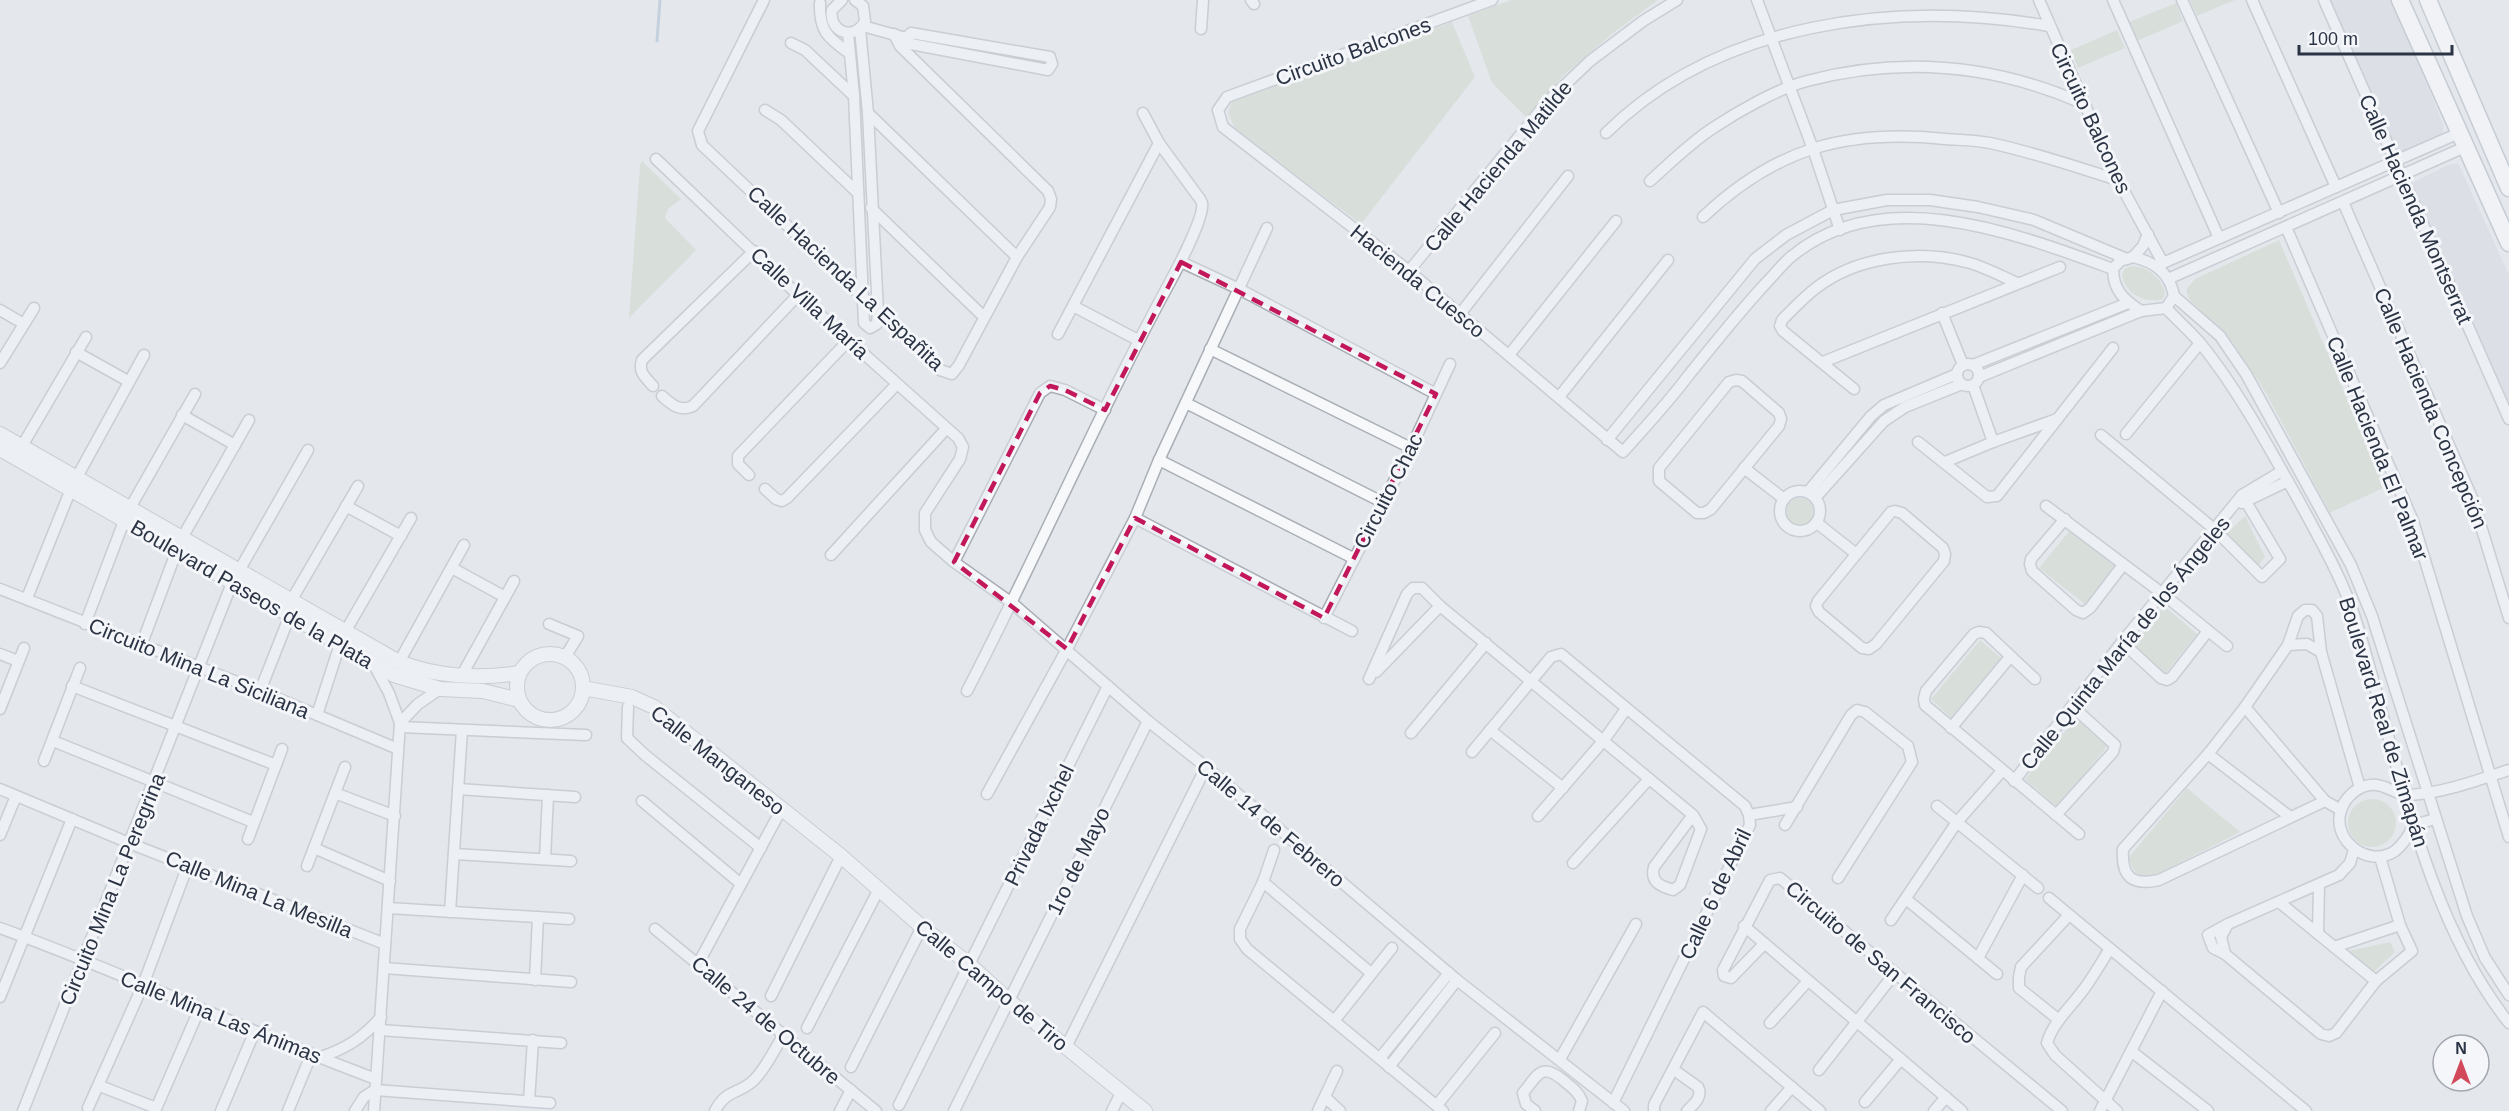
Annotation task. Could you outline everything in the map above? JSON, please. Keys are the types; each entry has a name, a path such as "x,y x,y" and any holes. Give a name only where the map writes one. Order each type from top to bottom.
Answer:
{"main road":[{"path":"2400,0 2509,243"},
{"path":"2428,0 2509,188"}],"street":[{"name":"Calle Hacienda La Españita","path":"764,0 698,130 698,138 702,145 940,370 952,374 1017,257 1050,207 1051,199 1048,191 900,46 894,34"},
{"path":"832,10 842,0"},
{"path":"848,33 854,96 864,322 870,328 878,324 878,312 868,113 861,27 865,11 855,0"},
{"path":"1201,29 1203,0"},
{"name":"Circuito Balcones","path":"1218,110 1227,97 1492,0"},
{"name":"Calle Hacienda Matilde","path":"1409,271 1548,100 1590,61 1643,21 1677,0"},
{"path":"1757,0 1813,149 1840,230 1866,222 1902,218 1918,217 1954,221 2012,235 2113,269"},
{"name":"Circuito Balcones","path":"2039,0 2118,180 2148,234 2160,265"},
{"path":"2114,0 2219,238"},
{"path":"2182,0 2279,213"},
{"path":"2252,0 2336,187"},
{"name":"Calle Hacienda Montserrat","path":"2324,0 2509,418"},
{"path":"817,2 832,10"},
{"path":"817,2 819,19 826,34 849,53"},
{"path":"1926,5 2003,12 2049,26"},
{"path":"832,10 834,26 843,32 848,33 861,27 906,38 911,44 1048,70 1052,64 1050,57 911,33 906,38"},
{"path":"1606,133 1643,100 1715,53 1769,30 1816,15"},
{"path":"791,43 805,50 854,96"},
{"path":"1650,181 1713,128 1758,102 1806,81 1916,66 1965,68 2054,91 2084,104"},
{"path":"765,110 780,120 858,193"},
{"name":"Hacienda Cuesco","path":"1218,110 1223,127 1409,271 1623,452 1686,379 1736,315 1792,256 1816,240 1840,230"},
{"path":"868,113 1017,257"},
{"path":"967,691 1012,603 1138,340 1181,262 1201,214 1202,204 1159,143 1143,113"},
{"path":"1703,217 1750,177 1828,143 1872,136 1925,137 1990,143 2118,180"},
{"path":"1607,440 1755,260 1786,235 1833,210 1887,200 1930,200 1978,207 2034,220 2130,258 2160,265 2395,162 2462,140"},
{"path":"2168,279 2401,176 2462,140"},
{"path":"1058,334 1159,143"},
{"name":"Calle Villa María","path":"656,159 798,295 958,438 963,447 960,459 925,513 924,530"},
{"path":"1460,314 1568,176"},
{"name":"Calle Hacienda Concepción","path":"2343,202 2473,500 2509,618"},
{"path":"2293,207 2298,221"},
{"path":"871,208 984,317"},
{"path":"1509,355 1616,221"},
{"name":"Calle Hacienda El Palmar","path":"2286,227 2413,521 2509,837"},
{"path":"987,794 1067,649 1135,518 1159,460 1266,228"},
{"path":"2141,311 2118,293 2113,281 2113,269 2120,261 2130,258 2143,246 2148,234"},
{"path":"653,386 642,375 640,367 642,360 754,251"},
{"path":"1854,389 1783,331 1780,326 1782,320 1816,287 1856,267 1889,258 1929,257 1966,262 2017,283"},
{"path":"1559,397 1668,260"},
{"path":"1181,262 1239,289 1436,394"},
{"path":"1812,494 1871,416 1884,405 2141,311 2166,308 2174,296 2160,265"},
{"path":"1823,362 2060,267"},
{"path":"662,396 674,407 686,409 693,406 798,295"},
{"name":"Boulevard Real de Zimapán","path":"2174,296 2220,336 2246,374 2346,556 2372,616 2467,916 2485,958 2509,995"},
{"path":"1968,375 2128,303"},
{"path":"1072,306 1138,340"},
{"path":"0,363 33,308"},
{"name":"Boulevard Real de Zimapán","path":"2166,308 2200,343 2232,388 2319,537 2356,621 2414,825 2451,926 2465,958 2509,1023"},
{"path":"0,310 24,324"},
{"path":"1942,313 1993,442"},
{"path":"22,446 86,337"},
{"path":"749,475 738,464 738,456 848,340"},
{"path":"2126,434 2200,343"},
{"path":"1918,442 1987,497 1997,496 2113,348"},
{"path":"1210,349 1410,448"},
{"path":"76,352 128,381"},
{"path":"27,598 74,483 144,355"},
{"name":"Circuito Chac","path":"1324,618 1450,364"},
{"path":"1736,380 1742,381 1779,413 1781,419 1779,426 1744,468 1711,509 1704,513 1697,513 1659,481 1658,475 1659,468 1729,382 1736,380"},
{"path":"765,489 776,499 782,501 788,498 897,384"},
{"path":"954,562 1040,393 1050,386 1065,390 1105,410"},
{"path":"85,624 127,514 195,394"},
{"path":"1186,403 1382,502"},
{"path":"182,415 235,445"},
{"path":"1945,462 2057,419"},
{"path":"141,645 180,544 249,420"},
{"path":"831,555 946,429"},
{"name":"Boulevard Paseos de la Plata","path":"0,434 22,446 74,483 343,638 408,681 440,689 483,692 519,700"},
{"path":"2102,435 2214,529 2262,577 2280,559 2241,501"},
{"name":"Boulevard Paseos de la Plata","path":"0,449 74,483"},
{"path":"236,576 308,450"},
{"path":"1159,460 1353,558"},
{"path":"1744,468 1784,499"},
{"name":"Calle Quinta María de los Ángeles","path":"2014,781 2122,642 2214,529 2241,501 2285,476"},
{"path":"260,691 291,608 358,486"},
{"path":"1799,490 1812,494 1820,505 1821,514 1817,523 1810,529 1792,530 1780,516 1780,507 1784,499 1790,493 1799,490"},
{"path":"346,506 401,536"},
{"path":"2046,506 2163,594 2227,646"},
{"path":"1895,511 1902,513 1943,548 1945,554 1944,561 1876,644 1869,649 1862,648 1819,612 1816,606 1855,554 1891,512 1895,511"},
{"path":"317,715 343,638 411,518"},
{"path":"1135,518 1352,631"},
{"path":"2065,519 2031,559 2030,564 2032,571 2076,610 2083,612 2090,608 2123,565"},
{"path":"1817,523 1855,554"},
{"name":"Calle 14 de Febrero","path":"924,530 932,542 954,562 1012,603 1453,976 1623,1111"},
{"path":"399,662 464,545"},
{"path":"452,568 505,597"},
{"name":"Circuito Mina La Peregrina","path":"23,1111 129,843 156,782 236,576"},
{"path":"462,675 514,581"},
{"path":"1440,606 1369,678 1407,594 1413,588 1422,588 1440,606 1693,815 1701,829 1680,885 1673,890 1665,888 1654,882 1652,876 1654,867 1693,815"},
{"name":"Circuito Mina La Siciliana","path":"0,589 260,691 398,749"},
{"path":"2325,801 2289,816 2159,880 2144,883 2129,877 2122,865 2123,849 2208,754 2245,707 2288,645 2298,616 2305,610 2312,610 2318,616 2321,652 2360,788"},
{"path":"549,624 578,636 565,657"},
{"path":"2122,642 2166,680 2172,677 2208,631"},
{"path":"2035,679 1986,633 1979,632 1974,634 1926,692 1925,705 2079,834"},
{"path":"1411,733 1486,643"},
{"path":"2288,645 2307,644 2321,652"},
{"path":"0,709 24,648"},
{"path":"0,654 18,661"},
{"path":"544,654 565,657 579,670 583,688 581,698 569,714 551,720 532,715 519,700 516,682 519,673 525,664 544,654"},
{"name":"Calle 6 de Abril","path":"1531,681 1556,654 1562,654 1745,806 1749,815 1750,825 1613,1103"},
{"path":"370,656 389,693 400,725 374,1111"},
{"name":"Boulevard Paseos de la Plata","path":"370,656 432,672 462,675 519,673"},
{"path":"1951,728 2010,657"},
{"path":"44,761 80,668"},
{"path":"1472,752 1531,681"},
{"path":"72,686 276,765"},
{"name":"Privada Ixchel","path":"899,1105 1108,686"},
{"name":"Calle Manganeso","path":"583,688 632,697 654,707 841,856"},
{"path":"400,725 418,704 440,689"},
{"path":"2056,815 2113,752 2115,745 2072,706"},
{"path":"628,707 627,738 761,848"},
{"path":"2245,707 2325,801 2341,810"},
{"path":"1538,816 1604,740 1626,709"},
{"path":"1785,825 1851,715 1857,710 1865,711 1908,746 1912,762 1838,878"},
{"name":"1ro de Mayo","path":"954,1111 1148,720"},
{"path":"400,725 586,735"},
{"path":"450,912 462,730"},
{"path":"1490,730 1563,788"},
{"path":"53,741 253,822"},
{"path":"248,839 282,749"},
{"path":"2208,754 2289,816"},
{"path":"307,866 345,767"},
{"path":"1066,1047 1206,767"},
{"path":"2435,819 2414,825 2404,843 2393,852 2380,857 2365,855 2354,850 2343,838 2339,822 2341,810 2349,796 2360,788 2373,784 2386,786 2407,795 2427,793 2509,770"},
{"path":"1891,920 1957,822 2002,771"},
{"path":"1573,863 1649,778"},
{"name":"Calle Mina La Mesilla","path":"0,789 129,843 385,944"},
{"path":"458,789 575,797"},
{"path":"335,793 395,816"},
{"path":"545,860 548,795"},
{"path":"0,835 16,796"},
{"path":"642,801 741,884"},
{"path":"1937,806 2038,888"},
{"path":"1749,815 1797,807"},
{"path":"698,964 781,810"},
{"path":"0,996 26,937 72,819"},
{"path":"314,848 390,881"},
{"path":"1274,850 1263,882 1240,928 1240,939 1247,949 1389,1067 1440,1108 1495,1033"},
{"path":"2354,850 2350,863 2339,875 2228,924 2221,937 2224,954 2321,1034 2329,1036 2336,1033 2376,981 2412,951 2400,925 2380,857"},
{"path":"454,854 571,861"},
{"path":"771,996 841,856"},
{"name":"Calle Campo de Tiro","path":"841,856 876,895 922,927 970,965 1009,1002 1145,1111"},
{"path":"88,1108 100,1086 143,985 188,865"},
{"path":"1978,958 2023,875"},
{"name":"Circuito de San Francisco","path":"1744,926 1770,880 1780,878 2059,1110"},
{"path":"1263,882 1371,973"},
{"path":"2318,934 2319,885"},
{"path":"807,1028 876,895"},
{"path":"2049,898 2300,1109"},
{"path":"1906,899 1997,974"},
{"path":"2279,902 2376,981"},
{"path":"388,908 569,919"},
{"path":"2059,1020 2019,988 2019,977 2021,967 2069,915"},
{"path":"535,980 538,917"},
{"path":"1560,1059 1636,924"},
{"path":"2334,946 2400,925"},
{"path":"1764,944 1731,978 1724,976 1723,969 1744,926 1962,1111"},
{"path":"851,1067 922,927"},
{"name":"Calle Mina Las Ánimas","path":"0,928 84,960 315,1057 375,1085 550,1103"},
{"name":"Calle 24 de Octubre","path":"655,929 876,1111"},
{"path":"1334,1021 1392,948"},
{"path":"2109,950 2084,990 2059,1020 2049,1035 2047,1043 2102,1106 2117,1111"},
{"path":"384,968 571,982"},
{"path":"1819,1070 1856,1020 1895,974"},
{"path":"1380,1058 1453,976"},
{"path":"1389,1067 1453,976"},
{"path":"1770,1023 1808,981"},
{"path":"2102,1106 2162,991"},
{"path":"100,1086 155,1110 199,1010"},
{"path":"1654,1111 1654,1105 1703,1012 1820,1111"},
{"path":"288,1111 315,1057 341,1050 354,1043 366,1035 381,1017"},
{"path":"380,1030 561,1043"},
{"path":"221,1111 254,1033"},
{"path":"716,1111 721,1100 734,1091 746,1088 756,1078 783,1036"},
{"path":"529,1101 532,1040"},
{"path":"2132,1051 2208,1111"},
{"path":"1865,1102 1901,1059"},
{"path":"1674,1070 1698,1087 1700,1092 1699,1097 1687,1111"},
{"path":"1318,1111 1337,1071"},
{"path":"1535,1111 1526,1104 1523,1093 1540,1073 1545,1071 1551,1071 1578,1093 1582,1101 1579,1111"},
{"path":"355,1111 375,1085"},
{"path":"1771,1111 1792,1087"},
{"path":"840,1111 851,1090"},
{"path":"1112,1111 1122,1091"},
{"path":"1324,1097 1340,1111"},
{"path":"1934,1111 1946,1097"}],"highlighted area":[{"path":"1181,262 1436,394 1324,618 1135,518 1067,649 954,562 1040,393 1050,386 1065,390 1105,410"}],"shaded area":[{"path":"2330,0 2394,0 2444,127 2442,133 2398,156"},
{"path":"2458,163 2509,275 2509,416 2410,184 2448,165"}],"green space":[{"path":"1511,0 1658,0 1613,33 1563,76 1527,118 1492,83 1468,16"},
{"path":"2190,0 2235,0 2197,16"},
{"path":"2176,3 2183,21 2137,41 2129,22"},
{"path":"1452,22 1475,77 1361,224 1236,131 1228,113 1232,102"},
{"path":"2117,30 2125,48 2078,68 2071,50"},
{"path":"642,161 681,199 668,209 665,218 696,250 629,318 640,165"},
{"path":"2279,240 2385,487 2330,513 2266,393 2232,341 2189,299 2186,290 2195,279"},
{"path":"2131,266 2143,268 2157,278 2165,293 2163,299 2142,299 2131,292 2122,274 2124,269"},
{"path":"1800,498 1810,502 1814,512 1810,522 1800,526 1790,522 1786,512 1790,502"},
{"path":"2245,516 2265,557 2258,566 2224,536"},
{"path":"2071,529 2116,566 2086,605 2039,568"},
{"path":"2164,606 2197,634 2165,674 2133,646"},
{"path":"1980,640 2001,658 1951,718 1931,699"},
{"path":"2077,717 2109,744 2058,808 2025,779"},
{"path":"2187,788 2240,832 2154,876 2140,875 2134,870 2129,857"},
{"path":"2367,799 2377,799 2389,806 2396,818 2396,828 2389,840 2377,847 2367,847 2352,836 2348,828 2348,818 2359,803"},
{"path":"2390,942 2395,952 2367,978 2341,956 2348,951"}],"waterway":[{"path":"657,41 660,0"}]}
